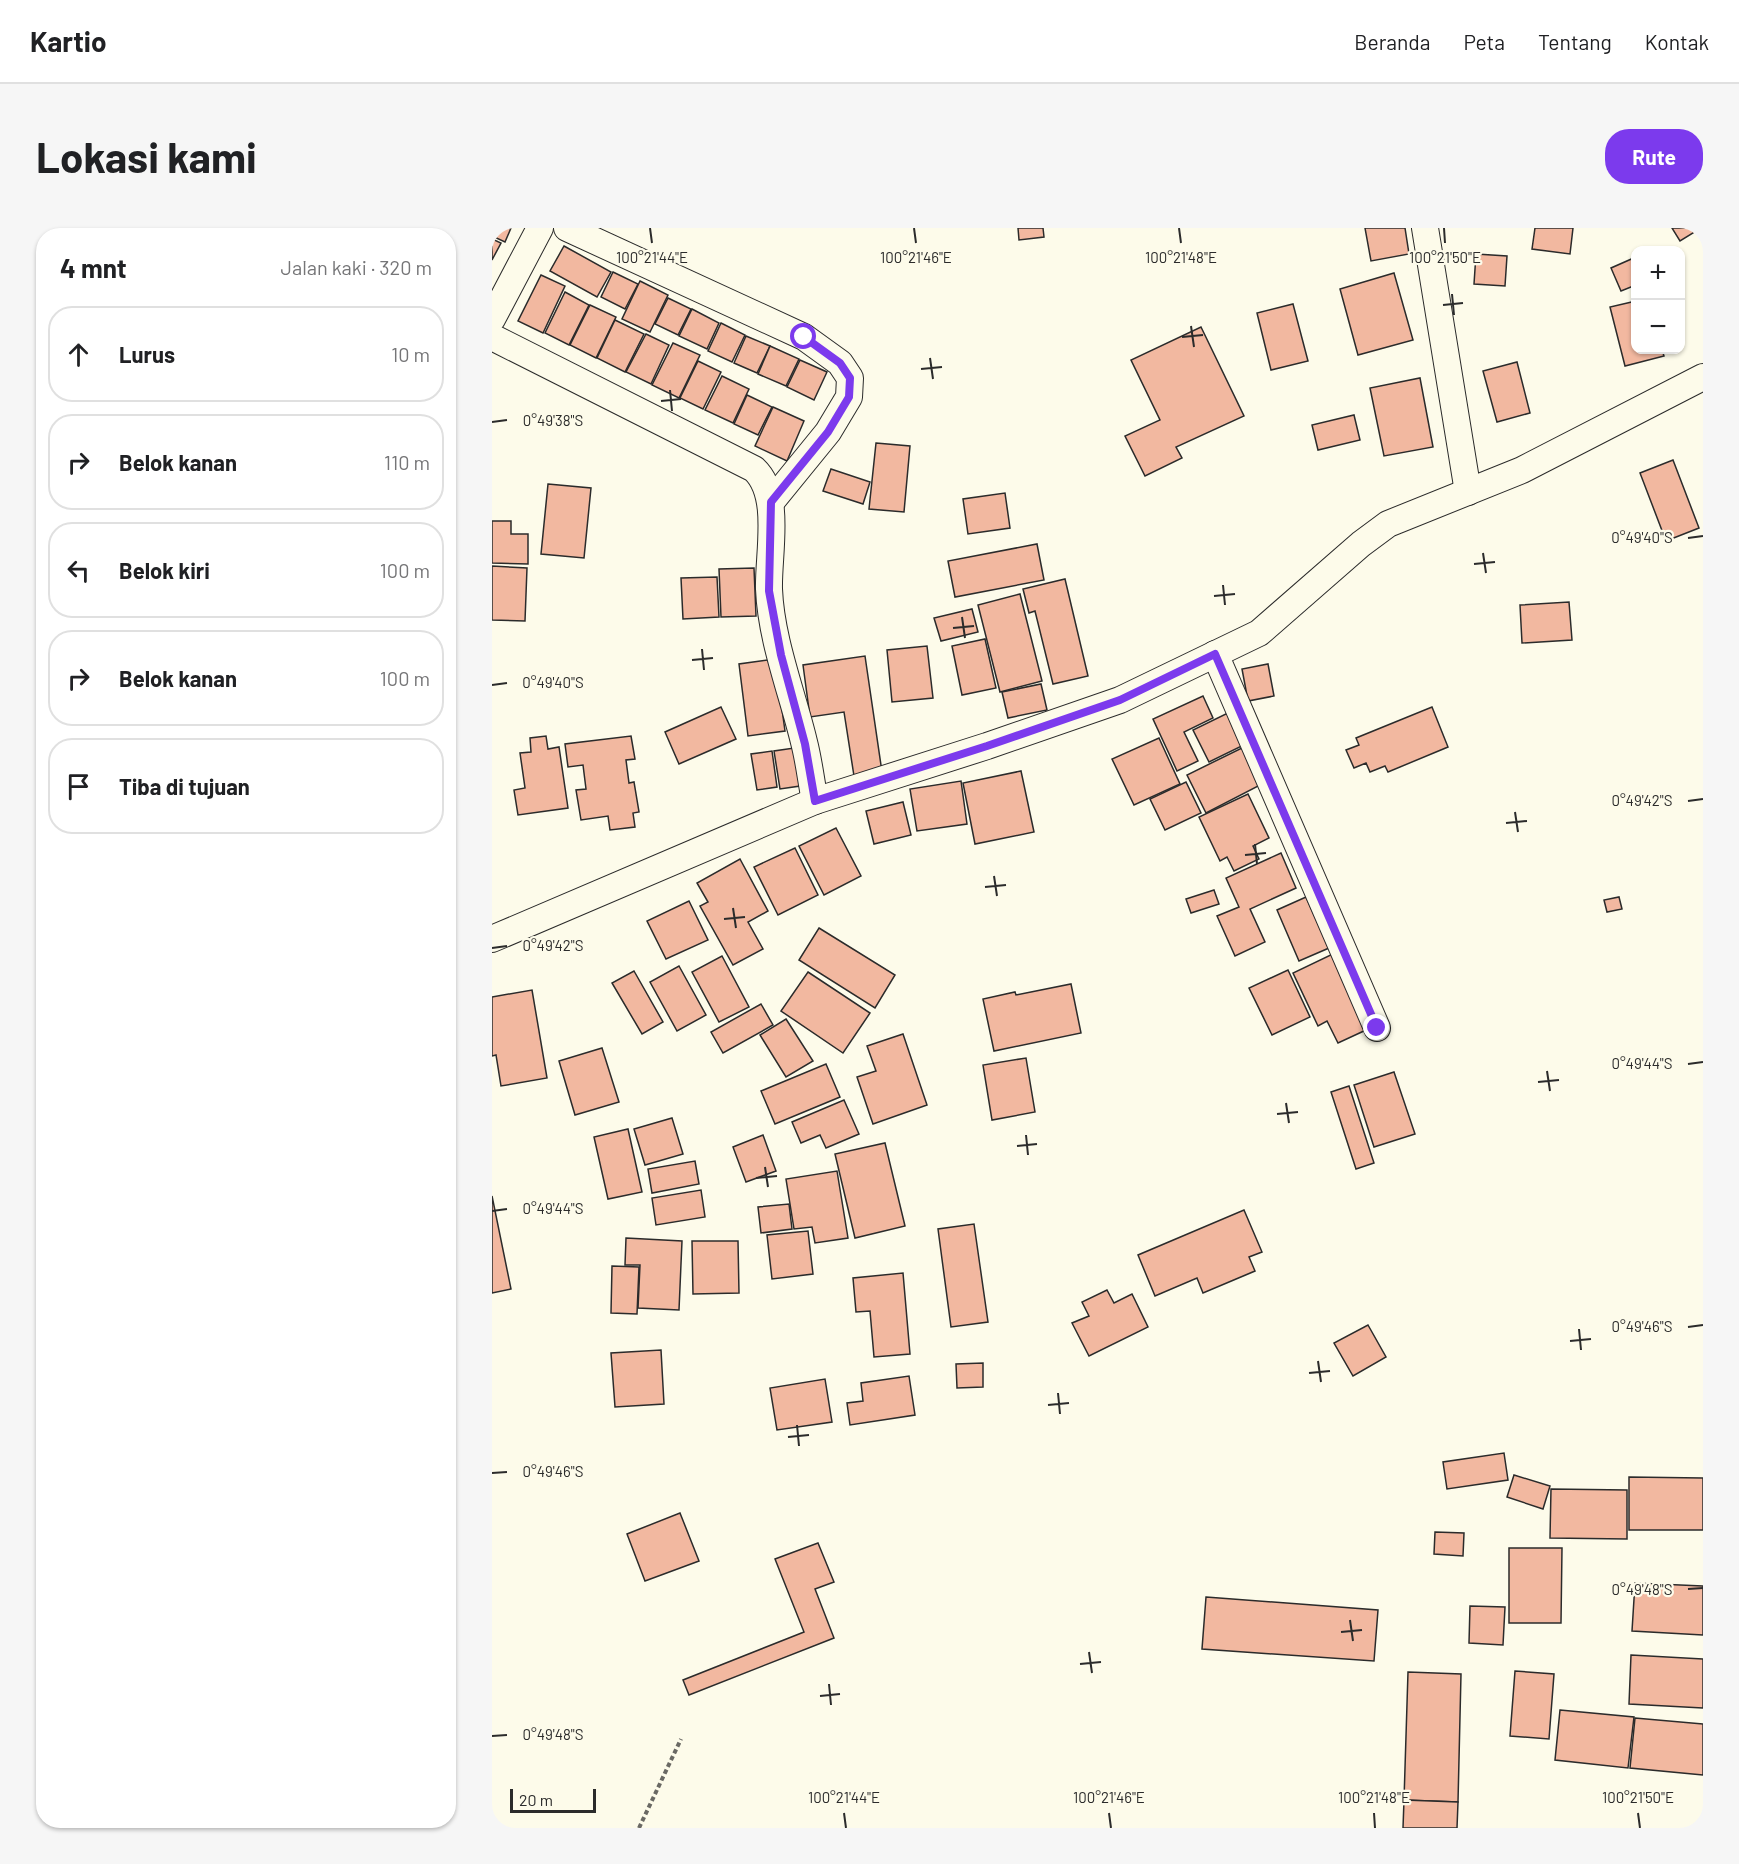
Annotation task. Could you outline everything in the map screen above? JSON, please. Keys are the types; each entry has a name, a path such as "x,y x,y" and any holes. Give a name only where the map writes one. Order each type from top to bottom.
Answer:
{"street":[{"path":"492,319 540,228"},
{"path":"567,228 804,337 840,363 850,378 849,397 828,432 771,502"},
{"path":"1425,228 1468,492"},
{"path":"492,337 754,469 763,477 771,502 769,591 781,655 805,744 815,801"},
{"path":"492,939 815,801 987,746 1120,700 1259,633 1361,544 1388,525 1522,470 1703,377"},
{"path":"1215,654 1377,1028"}],"path":[{"path":"639,1828 681,1739"}],"building":[{"path":"492,228 511,228 505,242 492,236"},
{"path":"1018,228 1043,228 1044,237 1019,240"},
{"path":"1365,228 1405,228 1409,254 1371,261"},
{"path":"1535,228 1573,228 1570,254 1532,249"},
{"path":"1672,228 1701,228 1680,241"},
{"path":"492,239 501,243 492,260"},
{"path":"564,246 611,272 597,297 550,271"},
{"path":"1476,254 1507,256 1505,286 1474,284"},
{"path":"1631,259 1631,287 1621,291 1611,268"},
{"path":"613,272 638,284 625,309 601,297"},
{"path":"1394,273 1413,340 1358,355 1340,289"},
{"path":"541,275 565,286 543,333 518,321"},
{"path":"640,281 668,295 650,332 622,319"},
{"path":"565,292 589,305 569,345 545,333"},
{"path":"668,298 691,309 678,335 655,324"},
{"path":"1631,302 1631,354 1663,354 1664,356 1625,366 1610,307"},
{"path":"1293,304 1308,361 1271,370 1257,313"},
{"path":"590,305 616,317 596,358 570,345"},
{"path":"692,309 719,323 707,349 679,336"},
{"path":"615,320 644,334 625,372 597,358"},
{"path":"721,323 745,335 732,362 708,351"},
{"path":"1201,327 1244,416 1176,447 1182,458 1145,476 1125,436 1160,420 1131,360"},
{"path":"646,334 669,345 651,384 626,372"},
{"path":"746,336 770,346 757,373 734,363"},
{"path":"673,343 700,355 679,398 652,385"},
{"path":"770,346 799,359 786,386 758,374"},
{"path":"800,360 827,372 814,400 787,387"},
{"path":"698,361 721,372 703,409 680,398"},
{"path":"1517,362 1530,413 1497,422 1483,371"},
{"path":"722,376 749,389 733,423 705,410"},
{"path":"1420,378 1433,447 1384,456 1370,388"},
{"path":"747,395 772,407 758,435 734,424"},
{"path":"773,407 804,421 787,461 755,446"},
{"path":"1354,415 1360,440 1318,450 1312,425"},
{"path":"876,443 910,446 904,512 869,509"},
{"path":"1673,460 1699,528 1666,541 1640,473"},
{"path":"831,469 870,482 863,504 823,491"},
{"path":"548,484 591,488 584,558 541,554"},
{"path":"1005,493 1010,528 968,534 963,499"},
{"path":"492,521 511,521 511,534 528,534 528,564 492,563"},
{"path":"1037,544 1044,580 955,597 948,561"},
{"path":"492,566 527,568 525,621 492,620"},
{"path":"754,568 756,616 721,617 719,569"},
{"path":"717,577 719,617 683,619 681,578"},
{"path":"1065,579 1088,676 1053,684 1035,611 1029,613 1023,589"},
{"path":"1020,594 1042,681 1000,692 978,605"},
{"path":"1569,602 1572,640 1522,643 1520,605"},
{"path":"972,609 978,632 941,641 934,618"},
{"path":"985,639 996,688 962,695 952,646"},
{"path":"927,646 933,698 892,702 887,650"},
{"path":"865,656 882,772 854,776 844,712 810,717 803,665"},
{"path":"775,659 785,731 748,736 739,664"},
{"path":"1268,664 1274,696 1248,701 1242,669"},
{"path":"1041,684 1047,710 1008,718 1002,692"},
{"path":"1203,696 1213,718 1184,732 1198,761 1177,771 1153,719"},
{"path":"721,707 736,739 679,764 665,732"},
{"path":"1432,707 1448,747 1388,772 1385,766 1370,772 1366,763 1354,768 1346,750 1359,745 1356,738"},
{"path":"1234,710 1250,742 1209,762 1193,730"},
{"path":"546,736 548,749 559,747 568,808 518,815 514,790 525,788 520,753 531,752 530,738"},
{"path":"631,736 635,759 626,760 629,783 634,782 639,812 633,813 635,827 610,830 608,816 581,820 576,790 586,789 583,765 568,767 565,744"},
{"path":"1159,738 1180,784 1134,805 1112,759"},
{"path":"1248,745 1266,782 1206,813 1187,775"},
{"path":"794,748 800,786 780,789 774,751"},
{"path":"772,751 777,787 757,790 751,754"},
{"path":"1021,771 1034,832 975,844 963,783"},
{"path":"961,781 967,824 917,831 910,789"},
{"path":"1186,782 1201,813 1165,830 1150,799"},
{"path":"1248,794 1269,838 1253,846 1259,859 1234,871 1227,857 1220,861 1199,817"},
{"path":"903,802 911,835 874,844 866,811"},
{"path":"836,828 861,876 824,895 799,846"},
{"path":"795,848 818,895 778,915 754,867"},
{"path":"1281,853 1296,888 1250,909 1265,942 1235,956 1217,916 1239,907 1226,878"},
{"path":"740,859 768,911 748,922 763,949 733,965 700,906 708,902 697,883"},
{"path":"1214,890 1219,904 1191,913 1186,899"},
{"path":"1306,897 1329,948 1299,961 1277,910"},
{"path":"1619,897 1622,909 1607,912 1604,900"},
{"path":"689,901 708,940 666,959 647,921"},
{"path":"819,928 895,975 875,1008 799,960"},
{"path":"1341,950 1366,1030 1338,1043 1327,1021 1318,1026 1293,973"},
{"path":"722,956 749,1007 719,1022 692,972"},
{"path":"679,966 706,1015 677,1031 650,982"},
{"path":"1288,970 1310,1017 1272,1035 1249,988"},
{"path":"634,971 663,1022 642,1034 612,983"},
{"path":"808,972 870,1013 843,1053 781,1011"},
{"path":"1071,984 1081,1033 994,1051 983,999"},
{"path":"532,990 547,1078 501,1086 496,1055 492,1056 492,997"},
{"path":"761,1004 773,1025 723,1053 711,1032"},
{"path":"786,1019 813,1061 786,1077 760,1035"},
{"path":"903,1034 927,1105 873,1124 857,1077 876,1071 867,1046"},
{"path":"602,1048 619,1102 575,1115 559,1061"},
{"path":"1026,1058 1035,1112 992,1120 983,1065"},
{"path":"826,1064 840,1097 775,1124 761,1091"},
{"path":"1394,1072 1415,1134 1374,1147 1354,1085"},
{"path":"1349,1086 1374,1163 1356,1169 1331,1092"},
{"path":"844,1100 859,1134 826,1148 820,1135 801,1143 792,1122"},
{"path":"672,1118 683,1154 645,1165 634,1129"},
{"path":"628,1129 642,1192 608,1199 594,1137"},
{"path":"763,1135 776,1171 746,1182 733,1147"},
{"path":"885,1143 905,1226 855,1238 835,1154"},
{"path":"695,1161 699,1184 652,1193 648,1169"},
{"path":"837,1171 848,1238 815,1243 812,1227 794,1229 786,1179"},
{"path":"701,1190 705,1217 656,1225 652,1198"},
{"path":"492,1196 511,1289 492,1293"},
{"path":"789,1204 792,1229 761,1233 758,1207"},
{"path":"1244,1210 1262,1252 1249,1257 1255,1271 1203,1293 1197,1278 1155,1296 1138,1255"},
{"path":"974,1224 988,1322 951,1327 938,1229"},
{"path":"808,1231 813,1274 772,1279 767,1235"},
{"path":"626,1238 682,1241 679,1310 638,1308 640,1265 625,1265"},
{"path":"692,1241 738,1241 739,1293 693,1294"},
{"path":"612,1266 639,1267 637,1314 611,1313"},
{"path":"903,1273 910,1354 874,1357 870,1311 856,1312 853,1278"},
{"path":"1107,1290 1114,1303 1132,1294 1148,1327 1089,1356 1072,1323 1089,1316 1082,1302"},
{"path":"1368,1325 1386,1357 1353,1376 1334,1343"},
{"path":"661,1350 664,1404 615,1407 611,1353"},
{"path":"983,1363 983,1387 957,1388 956,1364"},
{"path":"909,1376 915,1415 850,1425 847,1403 863,1401 861,1383"},
{"path":"825,1379 832,1422 777,1430 770,1388"},
{"path":"1504,1453 1508,1480 1447,1489 1443,1462"},
{"path":"1514,1475 1550,1486 1543,1509 1507,1497"},
{"path":"1629,1477 1703,1478 1703,1530 1629,1530"},
{"path":"1551,1489 1627,1490 1627,1539 1550,1538"},
{"path":"680,1513 699,1561 645,1581 627,1534"},
{"path":"1435,1532 1464,1533 1463,1556 1434,1554"},
{"path":"818,1543 834,1582 815,1589 834,1638 689,1695 683,1680 804,1632 775,1559"},
{"path":"1509,1548 1562,1548 1561,1623 1509,1623"},
{"path":"1635,1583 1703,1586 1703,1635 1632,1631"},
{"path":"1206,1597 1378,1610 1374,1661 1202,1649"},
{"path":"1470,1606 1505,1607 1503,1645 1469,1643"},
{"path":"1631,1655 1703,1659 1703,1708 1629,1704"},
{"path":"1515,1671 1554,1674 1549,1739 1510,1736"},
{"path":"1408,1672 1461,1674 1458,1802 1404,1800"},
{"path":"1560,1710 1634,1717 1628,1768 1555,1760"},
{"path":"1635,1718 1703,1724 1703,1775 1630,1768"},
{"path":"1404,1800 1458,1802 1457,1828 1403,1828"}],"route":[{"path":"804,337 840,363 850,378 849,397 828,432 771,502 769,591 781,655 805,744 815,801 987,746 1120,700 1215,654 1377,1028"}]}
